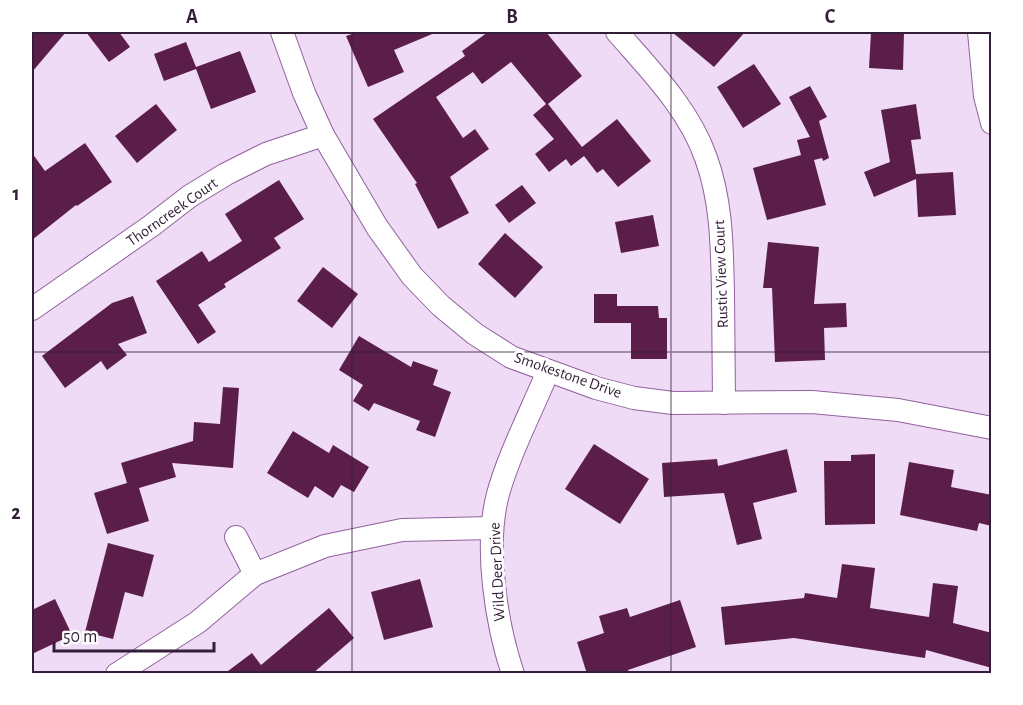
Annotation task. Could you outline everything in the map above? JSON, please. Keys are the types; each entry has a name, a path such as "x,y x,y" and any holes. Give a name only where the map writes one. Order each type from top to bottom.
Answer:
{"street":[{"name":"Smokestone Drive","path":"282,32 304,93 323,135 377,227 412,276 441,306 475,334 511,357 596,388 634,398 673,403 812,402 898,410 992,428"},
{"name":"Rustic View Court","path":"617,32 676,102 706,157 722,230 724,403"},
{"path":"979,32 985,96 992,123"},
{"name":"Thorncreek Court","path":"32,309 190,196 226,174 266,154 323,135"},
{"name":"Wild Deer Drive","path":"513,674 498,617 492,528 498,494 548,371"},
{"path":"117,674 198,622 255,574 325,546 402,530 492,528"},
{"path":"236,537 255,574"}],"building":[{"path":"32,32 66,32 32,72"},
{"path":"86,32 119,32 130,47 109,62"},
{"path":"358,32 437,32 394,50 404,72 368,87 346,36"},
{"path":"488,32 546,32 582,76 548,104 582,147 617,119 651,161 618,187 603,169 597,173 584,156 571,166 566,159 549,172 535,154 554,139 533,115 546,104 511,62 482,84 473,72 436,97 463,138 475,129 489,149 450,177 469,213 438,229 415,184 417,183 373,119 465,56 462,51"},
{"path":"672,32 745,32 714,67"},
{"path":"871,32 904,32 903,70 869,68"},
{"path":"186,42 196,67 240,51 256,92 211,109 196,69 164,81 154,54"},
{"path":"754,64 781,104 743,128 717,87"},
{"path":"810,86 827,117 819,121 829,158 823,161 822,158 814,160 826,205 767,220 753,168 801,155 797,140 810,137 789,97"},
{"path":"156,104 177,130 137,163 115,136"},
{"path":"916,104 921,139 911,140 916,174 953,172 956,215 918,217 916,179 874,197 864,172 890,162 881,110"},
{"path":"85,143 112,182 76,205 32,240 32,153 45,171"},
{"path":"279,180 304,219 274,238 281,248 224,284 226,287 198,305 216,332 198,344 156,281 202,251 209,262 242,241 225,214"},
{"path":"522,185 536,203 509,223 495,205"},
{"path":"653,215 659,246 621,253 615,222"},
{"path":"505,233 543,267 515,298 478,264"},
{"path":"768,242 819,247 814,304 846,303 847,327 824,328 825,360 775,362 772,288 763,288"},
{"path":"323,267 358,294 332,328 297,301"},
{"path":"594,294 617,294 617,306 658,306 659,318 667,318 667,359 631,359 631,323 594,323"},
{"path":"133,296 147,333 118,344 127,355 107,370 101,361 65,388 42,356 112,303"},
{"path":"359,336 411,367 413,361 438,370 433,385 451,392 435,437 416,430 420,421 374,403 369,411 353,401 363,385 339,370"},
{"path":"223,387 239,388 233,468 172,463 176,477 139,488 149,521 107,534 94,493 127,483 121,463 193,441 194,422 220,424"},
{"path":"293,431 329,453 333,445 369,467 354,492 341,485 333,498 315,486 308,498 267,473"},
{"path":"594,444 649,479 620,524 565,489"},
{"path":"787,449 797,492 753,503 762,539 737,545 724,493 664,497 662,463 717,459 718,466"},
{"path":"875,454 875,524 825,525 824,461 851,461 851,455"},
{"path":"909,462 954,470 951,487 992,495 992,526 979,523 977,531 900,515"},
{"path":"108,543 154,555 143,597 125,592 113,639 85,632"},
{"path":"842,564 875,568 870,608 929,617 933,583 958,586 953,623 992,633 992,668 926,650 925,658 794,638 725,645 721,607 804,598 805,593 837,598"},
{"path":"420,579 433,627 384,640 371,592"},
{"path":"55,599 72,635 32,654 32,610"},
{"path":"680,600 696,647 628,670 629,674 587,674 577,642 604,633 599,616 627,608 630,617"},
{"path":"329,608 354,638 312,674 224,674 252,653 261,665"}]}
